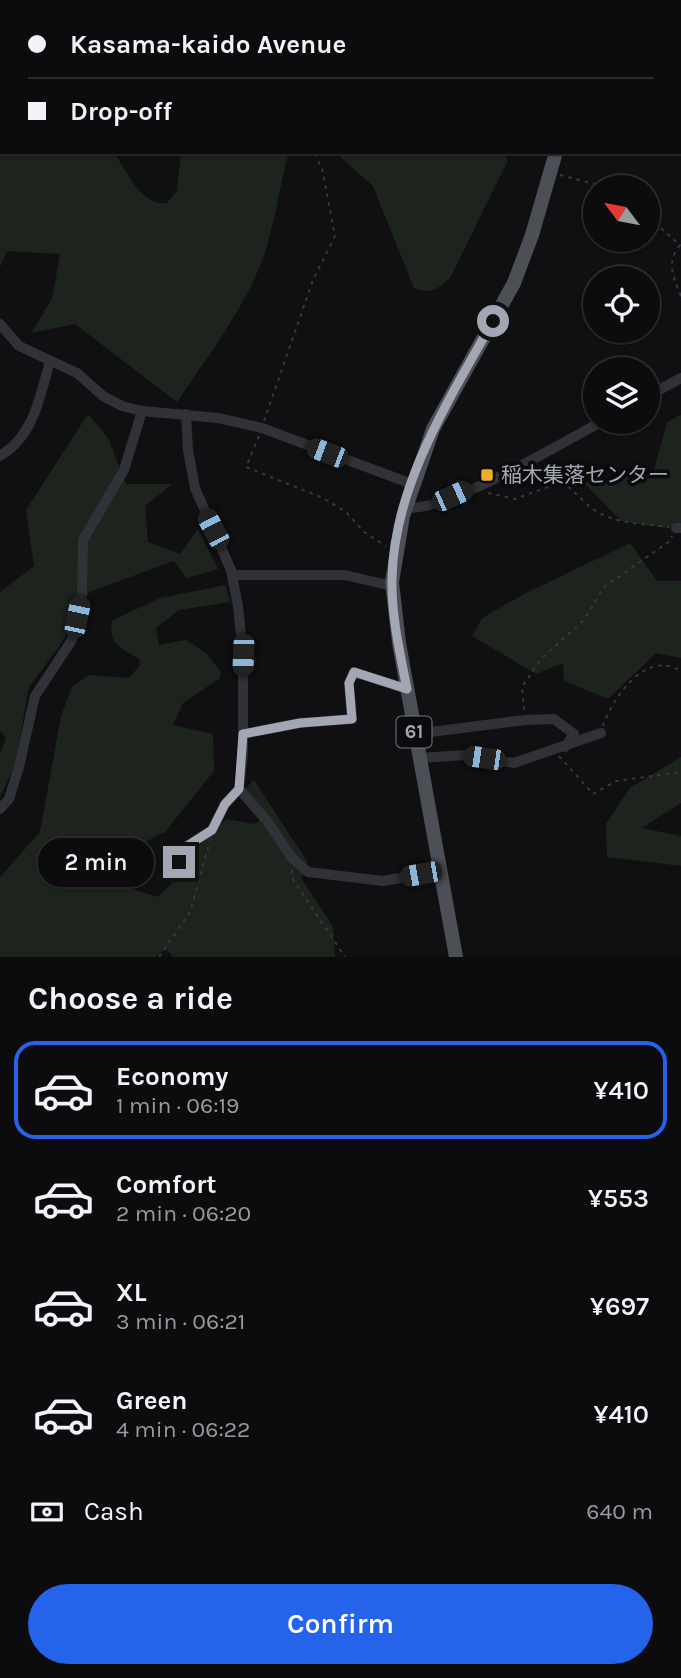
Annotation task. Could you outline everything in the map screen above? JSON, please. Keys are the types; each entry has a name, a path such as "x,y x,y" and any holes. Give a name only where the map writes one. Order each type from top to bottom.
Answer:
{"main road":[{"name":"61","path":"456,957 407,689 392,586 394,552 412,484 433,429 514,283 532,235 555,154"}],"street":[{"path":"0,324 19,346 77,373 111,401 142,411 186,414 262,428 412,484"},
{"path":"3,451 27,429 37,409 50,362"},
{"path":"660,389 681,378"},
{"path":"0,809 9,799 19,767 35,696 72,640 82,593 83,540 124,470 142,411"},
{"path":"179,862 187,846 212,830 225,804 239,789 243,734 243,655 232,575 195,488 188,450 186,414"},
{"path":"405,507 425,508 583,431"},
{"path":"232,575 345,575 392,586"},
{"path":"243,734 300,723 352,719 349,683 354,672 407,689"},
{"path":"415,734 524,720 559,721 574,734 565,747"},
{"path":"419,758 466,755 514,763 601,733"},
{"path":"239,789 267,821 292,858 308,872 328,877 383,881 440,871"}],"path":[{"path":"314,154 322,168 335,236 313,279 246,467 323,498 346,512 364,532 394,552"},
{"path":"550,172 583,181"},
{"path":"660,228 680,245 673,254 671,263 681,296"},
{"path":"475,486 490,494 515,499 561,482 577,492 595,511 613,518 678,528 670,541 604,587 584,620 541,659 522,687 524,720"},
{"path":"601,733 617,695 634,677 661,666 681,671"},
{"path":"554,751 593,794 616,781 681,772"},
{"path":"159,957 190,912 212,830"},
{"path":"292,858 292,878 345,957"}],"shaded area":[{"path":"0,154 115,154 142,194 158,203 167,203 177,191 181,154 289,154 271,232 255,277 224,333 177,402 75,324 31,333 52,299 60,254 7,251 0,267"},
{"path":"337,154 504,154 508,160 450,278 438,288 429,291 414,288 373,186"},
{"path":"88,414 108,438 126,484 172,484 145,506 148,542 180,554 198,529 218,569 187,578 174,561 89,592 61,644 29,687 15,765 0,797 0,754 6,738 0,731 0,592 34,566 26,510"},
{"path":"681,415 681,525 668,528 621,521 584,483 654,470 667,422"},
{"path":"630,543 657,581 681,581 681,658 656,653 608,699 564,681 563,663 536,674 472,636 482,618 526,593"},
{"path":"226,585 230,602 179,610 156,628 159,645 186,640 206,653 221,672 220,678 183,703 173,725 213,734 214,771 165,832 143,843 130,855 123,886 158,897 181,874 193,852 226,819 254,824 260,821 244,790 254,780 308,863 302,879 333,927 335,957 173,957 166,949 155,957 0,957 0,877 40,832 61,716 72,687 89,675 129,678 140,665 139,659 121,648 114,640 111,628 113,620 160,598"},
{"path":"681,757 681,803 642,828 681,836 681,866 607,857 606,824 630,788"}],"place":[{"name":"稲木集落センター","path":"487,475"}],"route":[{"path":"179,862 187,846 212,830 225,804 239,789 243,734 300,723 352,719 349,683 354,672 407,689 398,643 392,582 397,540 412,484 433,429 493,321"}]}
